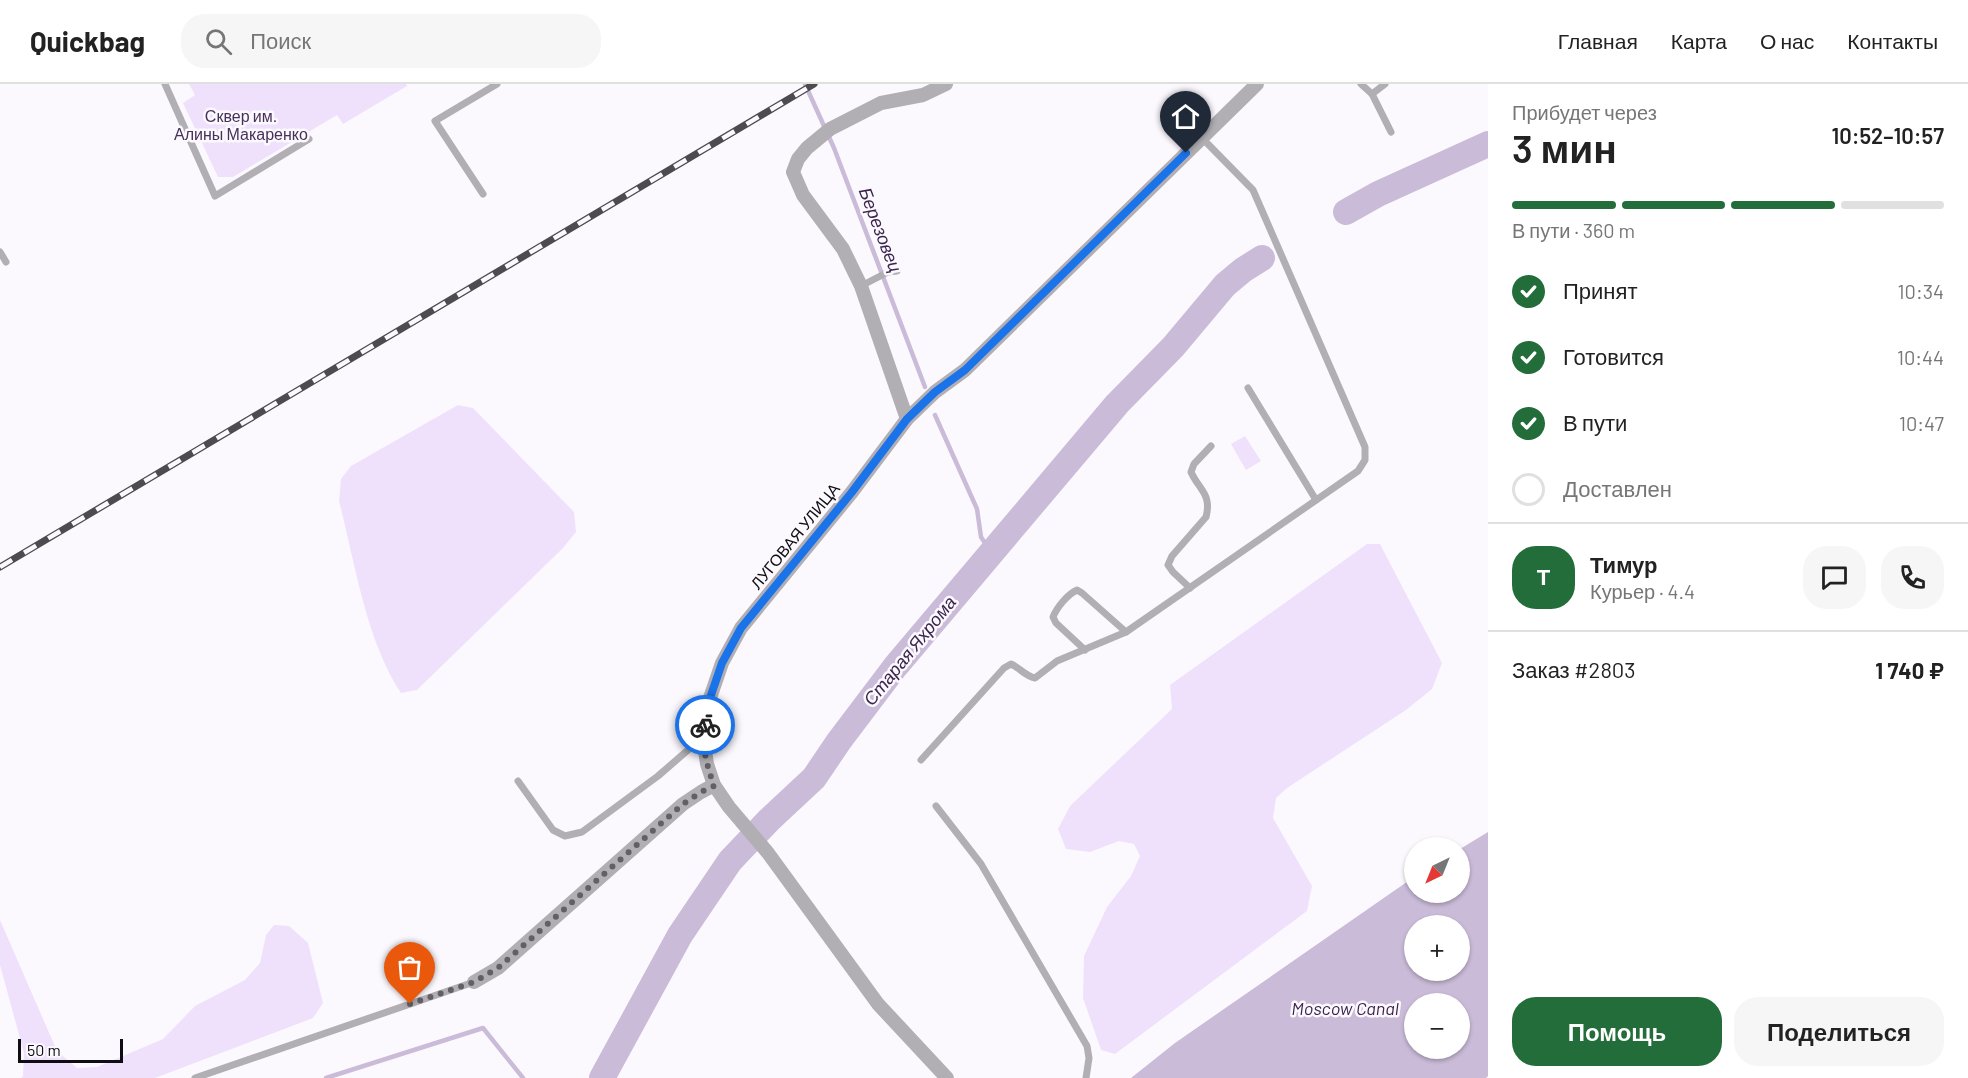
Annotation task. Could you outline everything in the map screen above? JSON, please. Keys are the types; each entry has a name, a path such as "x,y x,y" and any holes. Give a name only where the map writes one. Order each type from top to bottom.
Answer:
{"street":[{"path":"907,419 861,286 843,249 803,195 793,172 798,159 827,131 881,103 922,95 946,84"},
{"name":"ЛУГОВАЯ УЛИЦА","path":"947,1078 878,1004 768,853 714,786 706,764 703,737 710,698 722,663 741,628 852,492 907,419 935,392 965,370 1257,84"},
{"path":"474,982 498,968 683,804 714,786"}],"lane":[{"path":"165,84 215,196 309,139"},
{"path":"483,194 435,121 497,84"},
{"path":"1361,84 1372,94 1391,132"},
{"path":"1372,94 1385,84"},
{"path":"921,760 1004,668 1011,664 1035,678 1057,661 1126,632 1358,471 1365,460 1365,447 1253,190 1202,138"},
{"path":"0,252 6,262"},
{"path":"861,286 888,272 897,271"},
{"path":"1248,388 1316,500"},
{"path":"1190,588 1168,565 1172,556 1206,517 1208,509 1204,492 1191,472 1194,464 1211,446"},
{"path":"1085,650 1056,623 1053,617 1072,592 1077,590 1082,592 1126,632"},
{"path":"518,781 553,830 565,836 582,832 658,776 703,737"},
{"path":"936,806 981,864 1087,1046 1089,1058 1086,1078"},
{"path":"195,1078 474,982"}],"green space":[{"name":"Сквер им. Алины Макаренко","path":"189,84 406,84 407,86 343,124 337,115 233,177 218,177 183,103 195,95"},
{"path":"458,405 473,408 574,512 576,532 563,548 417,690 401,693 389,672 370,625 339,501 341,479 351,466"},
{"path":"1245,436 1261,461 1246,470 1231,444"},
{"path":"1367,544 1380,544 1442,663 1432,689 1406,710 1287,788 1276,798 1273,818 1312,886 1307,911 1115,1054 1101,1050 1083,998 1084,956 1107,907 1131,876 1140,856 1134,844 1119,841 1090,852 1066,849 1058,829 1070,806 1172,709 1170,685"},
{"path":"0,920 57,1051 77,1068 97,1067 163,1039 195,1006 245,980 260,963 266,935 274,925 289,926 308,943 323,1003 313,1018 155,1078 21,1078 24,1053 0,965"}],"water":[{"name":"Moscow Canal","path":"1488,832 1488,1076 1486,1078 1131,1078 1175,1043 1404,884 1404,903 1470,903 1470,843"}],"waterway":[{"name":"Березовец","path":"805,84 834,148 925,387"},
{"name":"Старая Яхрома","path":"1346,212 1378,194 1488,144"},
{"name":"Старая Яхрома","path":"602,1078 680,935 730,861 814,778 895,667 1117,404 1173,347 1225,285 1262,258"},
{"name":"Березовец","path":"935,415 977,509 981,537 985,543 995,547"},
{"path":"326,1078 483,1028 523,1078"}],"railway":[{"path":"0,567 814,84"}],"way so far":[{"path":"410,1004 474,982 498,968 683,804 714,786 706,764 703,737 705,725"}],"route":[{"path":"705,725 710,698 722,663 741,628 852,492 907,419 935,392 965,370 1186,153"}]}
